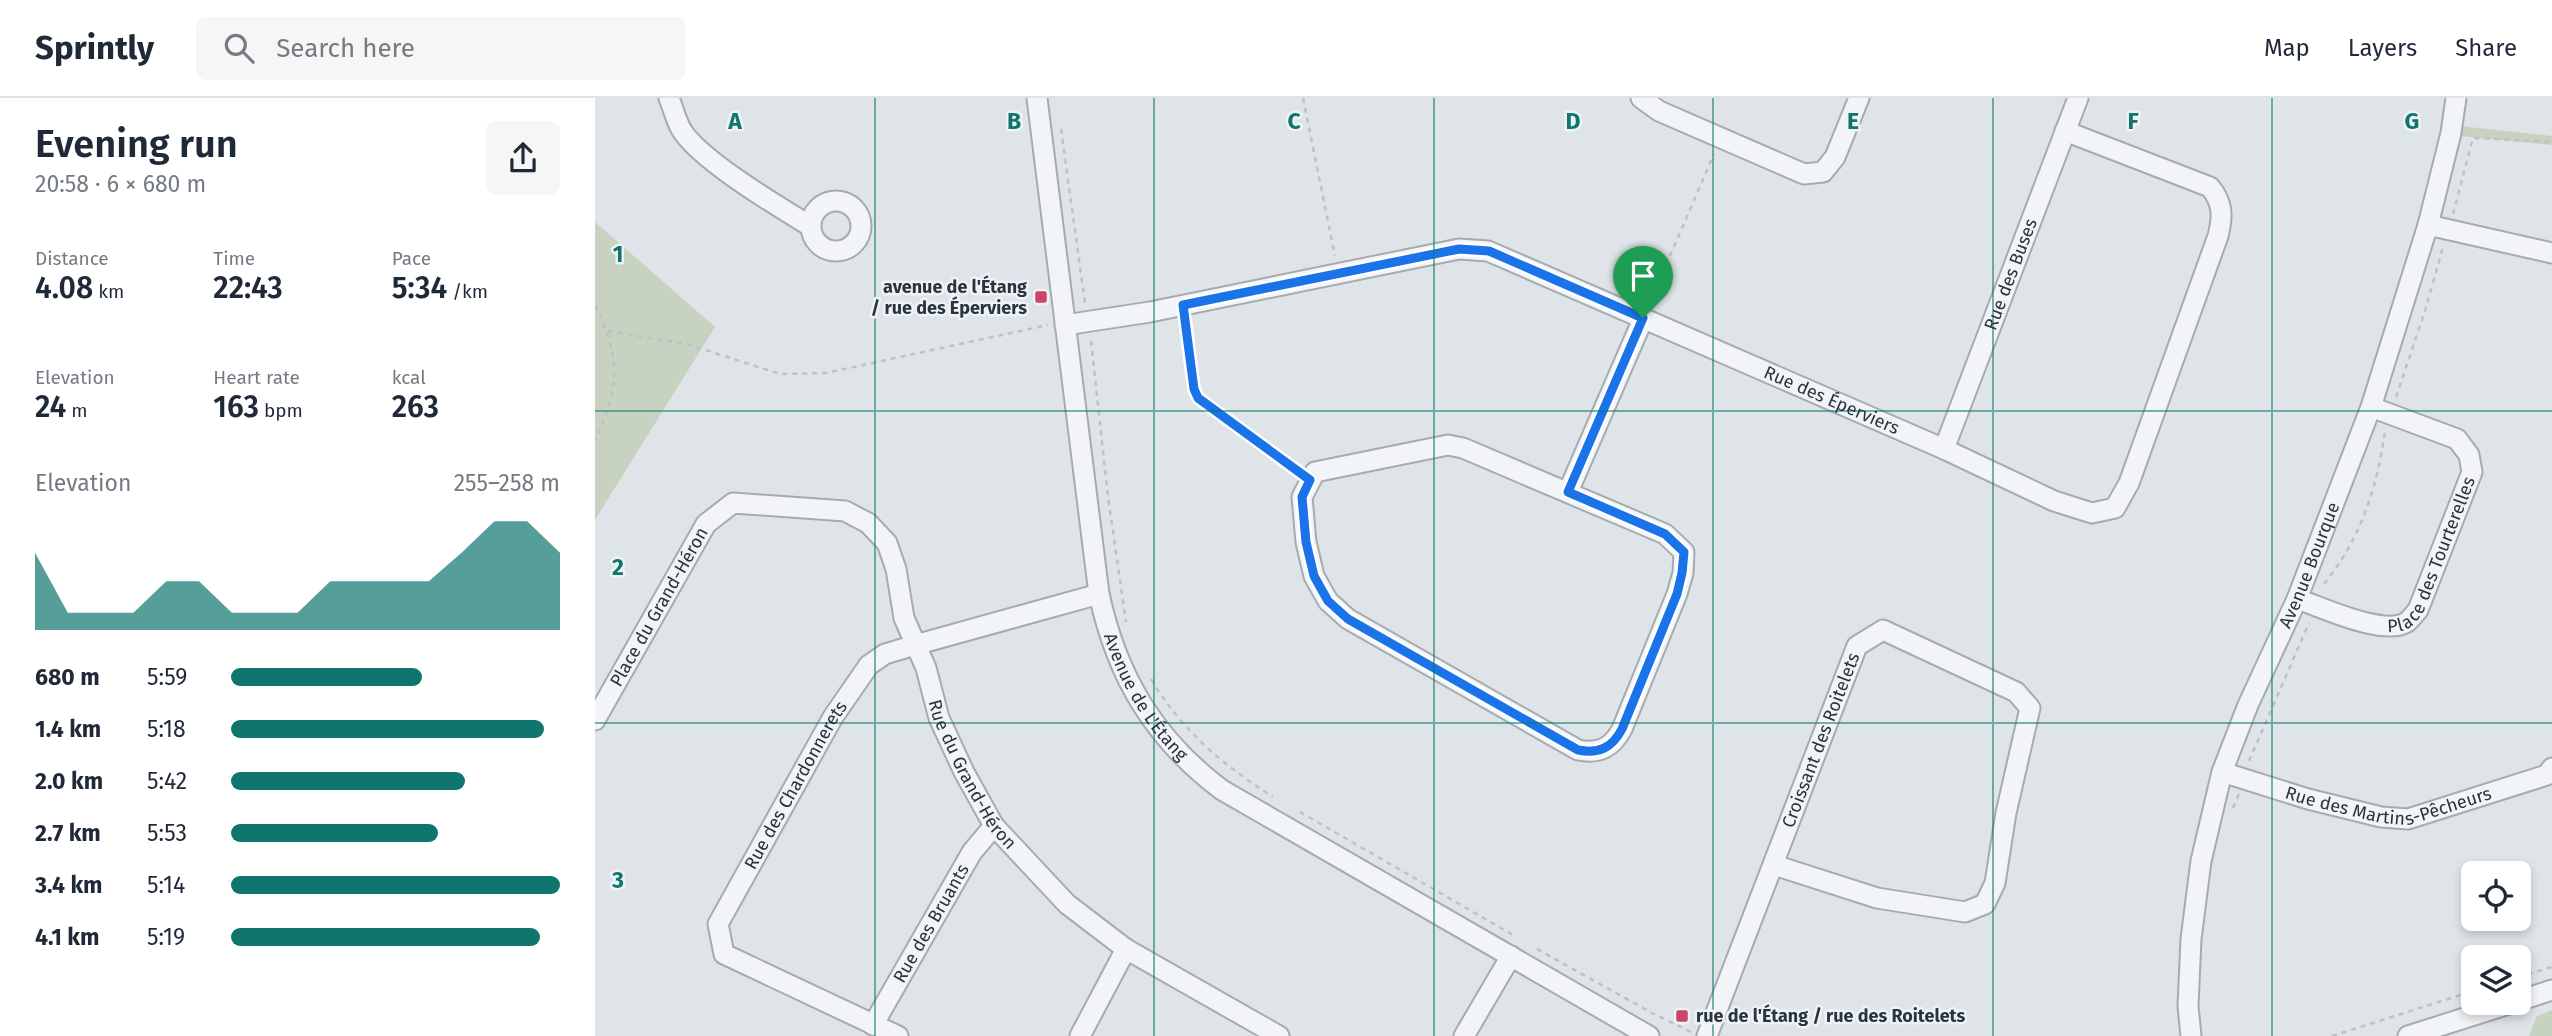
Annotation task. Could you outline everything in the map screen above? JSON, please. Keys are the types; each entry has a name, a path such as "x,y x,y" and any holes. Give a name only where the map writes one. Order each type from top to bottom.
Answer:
{"street":[{"path":"669,98 681,129 699,150 774,204 810,226"},
{"name":"Avenue de L'Étang","path":"1037,98 1099,594 1113,648 1140,705 1160,732 1199,772 1255,810 1649,1036"},
{"path":"1641,98 1659,111 1804,174 1823,172 1835,157 1859,98"},
{"name":"Rue des Buses","path":"1944,449 2078,98"},
{"name":"Avenue Bourque","path":"2191,1036 2188,1006 2191,939 2201,861 2222,772 2297,599 2371,407 2428,225 2451,133 2456,98"},
{"name":"Rue des Éperviers","path":"1065,325 1183,305 1459,249 1489,251 1944,449 2054,502 2092,513 2115,508 2129,484 2223,216 2218,197 2210,187 2066,131"},
{"path":"2428,225 2552,253"},
{"path":"1568,492 1643,318"},
{"name":"Place des Tourterelles","path":"2297,599 2367,623 2389,627 2406,622 2418,610 2472,472 2469,455 2457,439 2371,407"},
{"path":"1448,445 1463,448 1568,492 1665,534 1684,552 1677,594 1622,729 1616,741 1593,753 1578,750 1348,619 1328,601 1314,576 1306,542 1302,497 1315,472 1448,445"},
{"name":"Rue du Grand-Héron","path":"733,503 845,511 868,523 887,543 896,569 904,618 926,668 939,719 994,826 1066,904 1126,949 1279,1036"},
{"name":"Place du Grand-Héron","path":"595,720 706,524 733,503"},
{"name":"Rue des Chardonnerets","path":"898,1036 724,954 718,925 833,717 869,665 884,654 1099,594"},
{"name":"Croissant des Roitelets","path":"1698,1034 1774,865 1857,646 1884,630 2016,692 2030,708 2006,813 1995,883 1985,904 1965,912 1877,898 1774,865"},
{"name":"Rue des Martins-Pêcheurs","path":"2222,772 2308,799 2381,817 2408,819 2547,775 2552,768"},
{"name":"Rue des Bruants","path":"873,1025 972,852 994,826"},
{"path":"1080,1036 1126,949"},
{"path":"1464,1036 1511,956"},
{"path":"2531,997 2552,990"},
{"path":"2408,1036 2474,1015"}],"path":[{"path":"1303,98 1338,273"},
{"path":"1059,121 1086,309"},
{"path":"1643,318 1720,138"},
{"path":"2454,213 2473,138 2552,142"},
{"path":"2396,397 2425,311 2442,248"},
{"path":"595,305 608,331 615,362 613,382 595,440"},
{"path":"1183,305 1194,389 1198,398 1310,480"},
{"path":"608,331 687,344 780,374 826,373 1049,325 1065,325"},
{"path":"1091,339 1108,497 1127,626"},
{"path":"2322,586 2350,547 2375,484 2383,457 2385,431"},
{"path":"2249,761 2309,621"},
{"path":"1145,671 1162,698 1199,742 1228,767 1279,801"},
{"path":"2233,810 2238,798"},
{"path":"1298,811 1510,933"},
{"path":"1527,943 1652,1013 1698,1034"},
{"path":"2531,973 2552,967"},
{"path":"2332,1036 2461,995"}],"green space":[{"path":"2460,126 2552,136 2552,145 2459,136"},
{"path":"595,222 715,327 595,520"},
{"path":"2552,1010 2552,1036 2529,1036 2537,1016"}],"place":[{"name":"avenue de l'Étang / rue des Éperviers","path":"1041,297"},
{"name":"rue de l'Étang / rue des Roitelets","path":"1682,1016"}],"route":[{"path":"1459,249 1489,251 1643,318 1568,492 1665,534 1684,552 1682,573 1677,594 1622,729 1616,741 1593,753 1578,750 1348,619 1328,601 1314,576 1306,542 1302,497 1310,480 1198,398 1194,389 1183,305 1459,249"}]}
